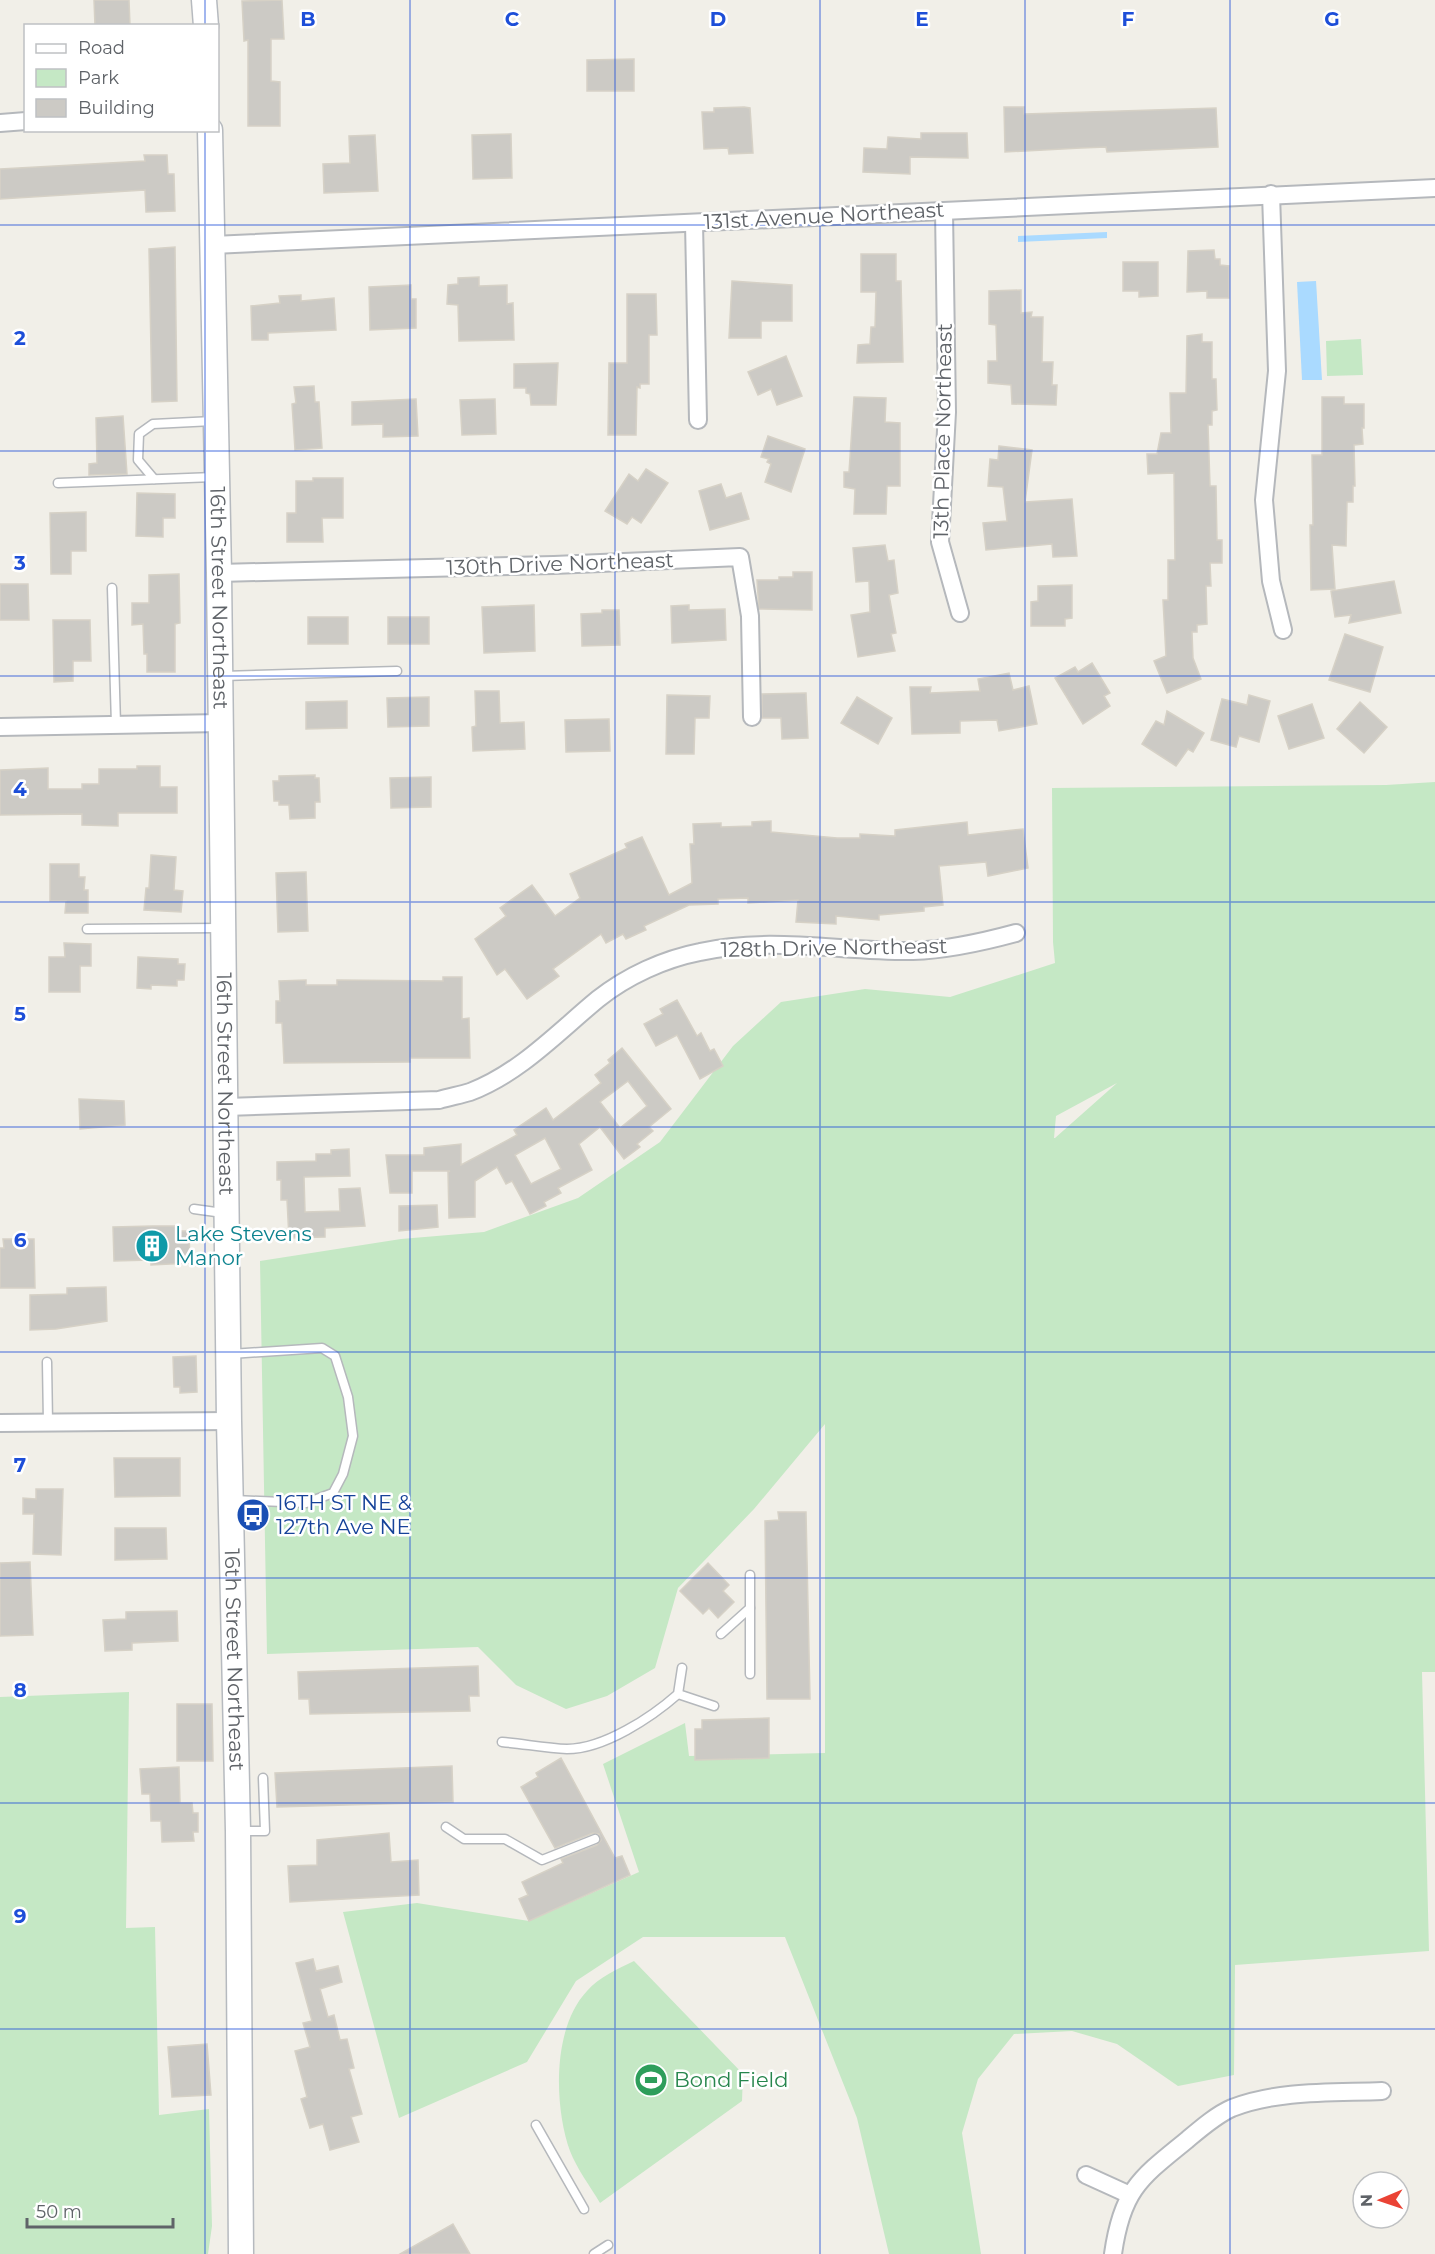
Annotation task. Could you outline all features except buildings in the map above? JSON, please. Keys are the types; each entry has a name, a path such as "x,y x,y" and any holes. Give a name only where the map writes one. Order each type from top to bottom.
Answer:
{"street":[{"path":"204,0 206,24"},
{"path":"0,123 24,121"},
{"name":"16th Street Northeast","path":"210,132 219,573 229,1421 238,1832 241,2254"},
{"name":"131st Avenue Northeast","path":"213,245 1435,188"},
{"path":"1271,194 1277,371 1264,500 1271,581 1283,630"},
{"name":"13th Place Northeast","path":"944,211 947,412 940,542 960,613"},
{"path":"694,223 698,420"},
{"name":"130th Drive Northeast","path":"219,573 554,565 740,557 750,616 752,717"},
{"path":"0,727 220,723"},
{"name":"128th Drive Northeast","path":"226,1107 439,1100 470,1092 501,1075 551,1041 600,998 648,968 701,951 780,945 914,951 979,943 1016,933"},
{"path":"0,1423 229,1421"},
{"path":"1113,2254 1118,2220 1130,2195 1145,2174 1200,2129 1232,2109 1302,2095 1382,2091"},
{"path":"1086,2175 1130,2195"}],"lane":[{"path":"154,479 138,460 139,434 153,424 216,421"},
{"path":"58,483 217,477"},
{"path":"112,588 116,725"},
{"path":"220,676 397,671"},
{"path":"87,928 223,928"},
{"path":"194,1209 227,1213"},
{"path":"228,1354 322,1348 335,1356 348,1397 353,1436 343,1474 333,1493 306,1503 231,1499"},
{"path":"47,1362 48,1423"},
{"path":"750,1575 750,1674"},
{"path":"721,1634 750,1608"},
{"path":"502,1742 570,1749 611,1738 655,1714 678,1694 682,1668"},
{"path":"678,1694 714,1706"},
{"path":"238,1832 265,1831 263,1778"},
{"path":"446,1827 464,1839 505,1839 542,1860 596,1839"},
{"path":"536,2125 584,2209"},
{"path":"594,2254 608,2245"}],"green space":[{"path":"1361,339 1363,375 1327,376 1326,341"},
{"path":"1435,782 1435,1672 1422,1672 1429,1951 1235,1965 1234,2075 1178,2086 1117,2044 1072,2031 1014,2034 978,2079 962,2133 981,2254 889,2254 857,2118 785,1937 643,1937 576,1981 527,2062 399,2118 343,1912 417,1903 529,1921 639,1872 603,1764 685,1723 689,1756 825,1753 825,1424 754,1509 678,1588 655,1668 607,1696 566,1709 516,1685 478,1647 267,1654 260,1261 401,1239 484,1232 578,1198 660,1142 733,1046 781,1002 865,989 950,997 1055,963 1052,788 1386,785","holes":["1117,1083 1055,1138 1056,1116"]},
{"path":"129,1692 126,1928 155,1927 159,2115 209,2109 212,2226 208,2254 0,2254 0,1697"},
{"name":"Bond Field","path":"634,1961 743,2074 742,2101 600,2203 573,2158 565,2133 559,2090 562,2046 567,2025 587,1991 603,1977"}],"water":[{"path":"1107,232 1107,238 1018,242 1018,236"},
{"path":"1316,281 1322,380 1302,380 1297,282"}],"place":[{"name":"Lake Stevens Manor","path":"152,1246"},
{"name":"16TH ST NE & 127th Ave NE","path":"253,1515"},
{"name":"Bond Field","path":"651,2080"}]}
